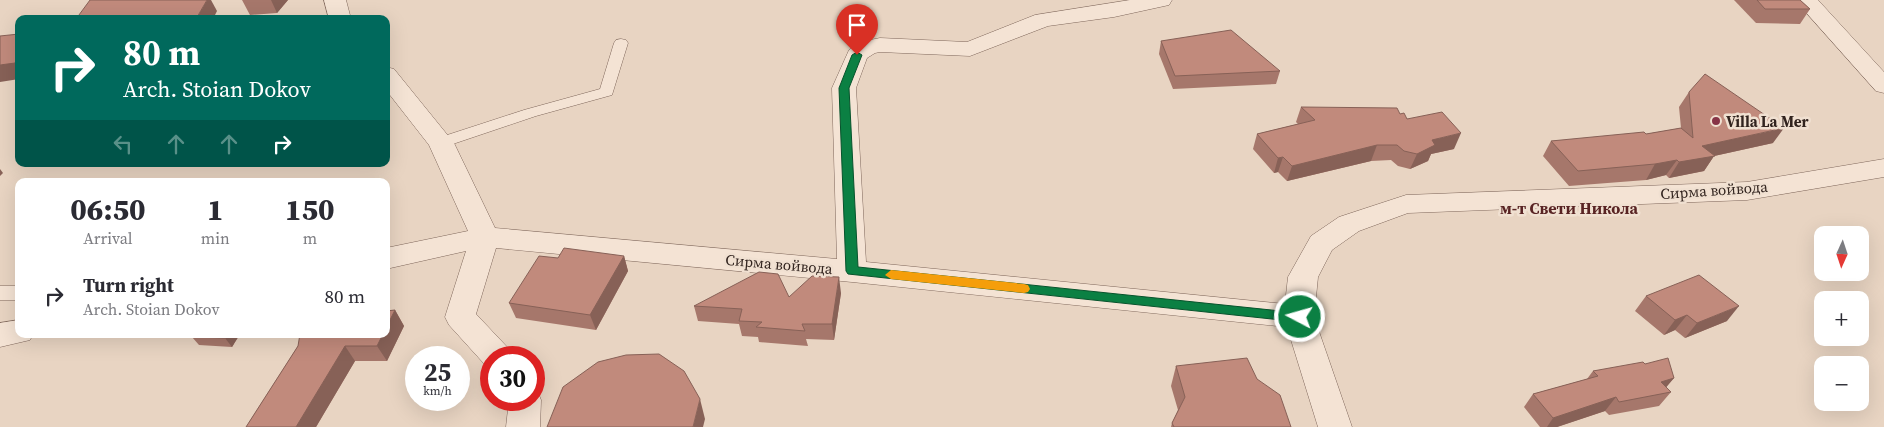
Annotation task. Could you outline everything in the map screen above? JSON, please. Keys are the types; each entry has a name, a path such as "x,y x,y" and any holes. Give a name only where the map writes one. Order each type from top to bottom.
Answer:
{"street":[{"path":"334,0 339,15"},
{"path":"852,271 844,88 857,55 868,47 880,45 970,49 1043,20 1114,10 1161,0"},
{"path":"1806,0 1884,86"},
{"path":"390,79 442,143 485,237 460,318 487,346"},
{"name":"Сирма войвода","path":"390,258 485,237 852,271 1300,317 1304,277 1322,243 1349,224 1406,204 1747,191 1884,168"},
{"path":"1300,317 1335,427"},
{"path":"0,335 15,333"},
{"path":"523,427 524,411"}],"lane":[{"path":"442,143 530,113 607,92 621,43"},
{"path":"0,293 15,293"}],"building":[{"path":"90,0 207,0 198,15 79,15"},
{"path":"1757,0 1800,0 1810,9 1765,9"},
{"path":"1231,30 1280,71 1175,76 1161,41"},
{"path":"15,34 15,63 0,65 0,36"},
{"path":"1705,74 1784,128 1702,146 1715,156 1679,162 1677,160 1655,164 1578,171 1551,141 1644,132 1646,134 1681,128 1693,138 1689,92"},
{"path":"1301,107 1397,108 1400,114 1404,113 1407,119 1442,112 1461,133 1432,140 1435,145 1417,154 1404,151 1397,145 1377,145 1292,166 1283,157 1278,158 1257,134 1315,120"},
{"path":"564,248 624,256 590,315 509,303 539,256 558,258"},
{"path":"759,272 778,274 789,297 812,276 839,277 832,324 802,324 805,331 756,327 762,322 739,321 742,309 694,306"},
{"path":"1699,275 1739,306 1697,323 1687,315 1675,320 1646,296"},
{"path":"395,310 390,320 390,311"},
{"path":"299,338 381,338 377,346 345,346 296,427 246,427 298,346"},
{"path":"659,354 684,371 700,399 693,427 547,427 563,387 598,362 626,355"},
{"path":"1247,358 1257,379 1280,395 1291,427 1174,427 1172,423 1185,397 1176,366"},
{"path":"1668,358 1674,378 1661,382 1671,392 1619,402 1616,397 1553,418 1533,394 1598,376 1593,371 1643,362 1645,364"}],"slow traffic":[{"path":"891,275 1024,289"}],"place":[{"name":"Villa La Mer","path":"1716,121"}],"district":[{"name":"м-т Свети Никола","path":"1569,208"}],"route":[{"path":"857,55 844,88 852,271 1300,317"}]}
